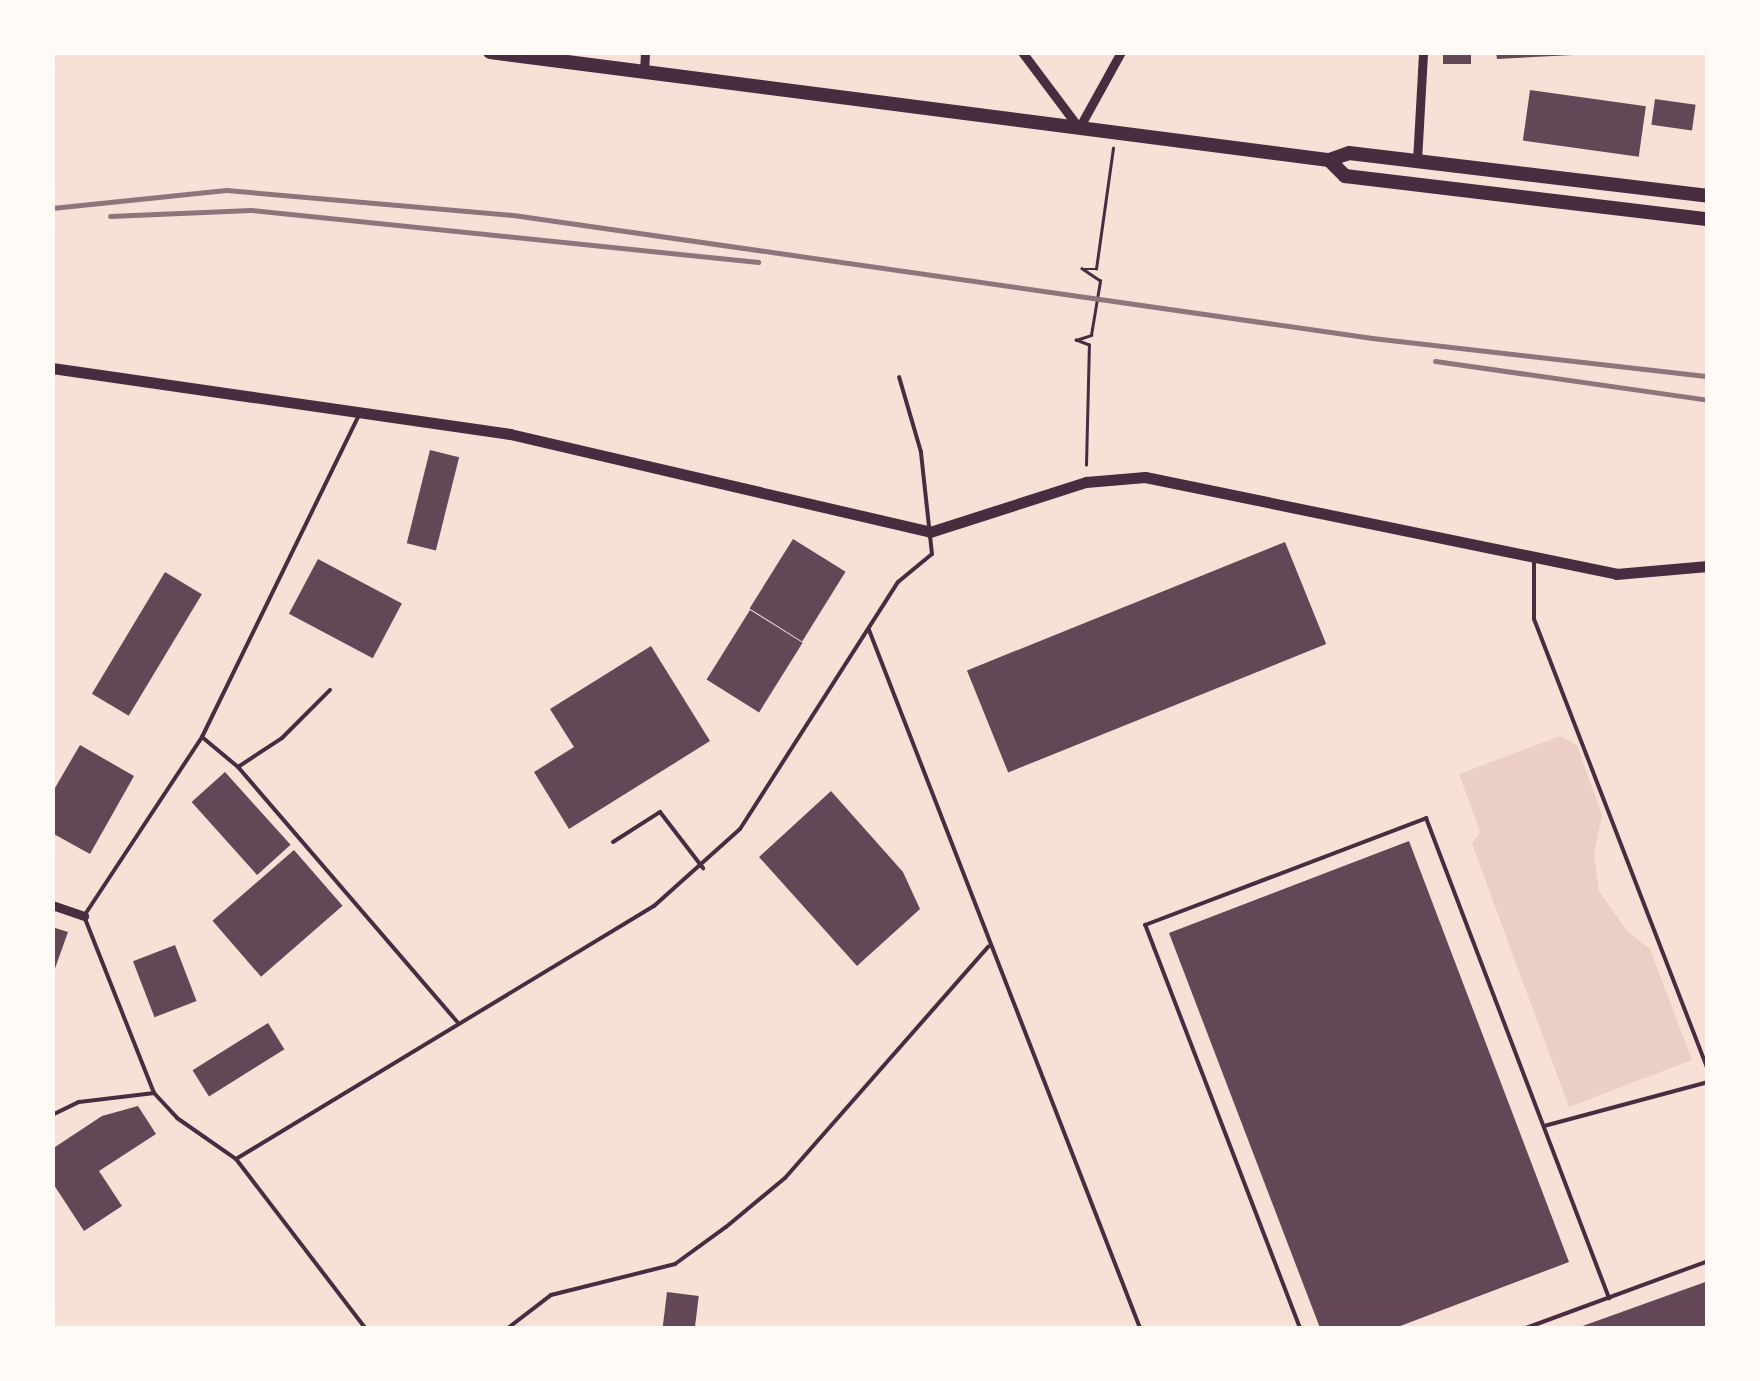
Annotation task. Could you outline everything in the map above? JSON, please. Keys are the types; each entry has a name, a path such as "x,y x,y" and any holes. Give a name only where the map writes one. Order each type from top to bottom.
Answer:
{"main road":[{"path":"490,52 1330,160 1350,153 1708,196"},
{"path":"1330,160 1346,176 1708,219"}],"street":[{"path":"644,72 645,52"},
{"path":"1022,52 1079,128 1121,52"},
{"path":"1417,162 1423,52"},
{"path":"52,368 510,434 930,532 1086,482 1145,477 1242,492 1616,574 1708,566"},
{"path":"52,906 84,916"}],"lane":[{"path":"236,1159 456,1022 654,906 704,868 740,830 898,582 932,554 922,452 898,377"},
{"path":"358,415 202,737 84,916 154,1093 177,1118 236,1159 365,1328"},
{"path":"1534,559 1534,619 1708,1070"},
{"path":"870,630 988,946 1140,1328"},
{"path":"238,766 282,738 330,690"},
{"path":"202,737 238,766 456,1022"},
{"path":"613,842 660,812 704,868"},
{"path":"1300,1328 1146,925 1426,818 1609,1298"},
{"path":"508,1328 551,1295 675,1264 726,1227 785,1178 988,946"},
{"path":"1544,1126 1708,1082"},
{"path":"52,1116 80,1102 154,1093"},
{"path":"1526,1328 1708,1261"}],"path":[{"path":"1086,482 1090,345 1076,340 1092,335 1100,281 1082,269 1096,269 1116,132"}],"shaded area":[{"path":"1560,736 1577,745 1602,815 1594,855 1599,891 1627,931 1650,949 1692,1060 1569,1107 1472,844 1480,832 1459,774"}],"building":[{"path":"1443,52 1471,52 1471,64 1443,64"},
{"path":"1496,52 1573,52 1573,55 1497,59"},
{"path":"1530,90 1646,106 1639,157 1523,141"},
{"path":"1655,99 1696,105 1692,130 1651,125"},
{"path":"430,450 459,457 436,550 407,543"},
{"path":"793,539 846,572 802,641 750,609"},
{"path":"1285,542 1326,644 1008,772 967,670"},
{"path":"318,559 402,604 373,658 289,614"},
{"path":"165,572 202,594 129,716 92,694"},
{"path":"750,610 803,643 759,712 707,680"},
{"path":"651,646 710,741 569,829 534,772 574,747 550,709"},
{"path":"80,745 134,776 90,854 52,833 52,793"},
{"path":"225,772 291,845 257,875 192,802"},
{"path":"831,791 903,872 920,909 857,966 759,857"},
{"path":"1409,841 1569,1262 1395,1328 1320,1328 1169,933"},
{"path":"294,850 343,906 261,977 212,921"},
{"path":"52,927 68,932 53,974 52,974"},
{"path":"175,945 197,1001 154,1017 133,961"},
{"path":"268,1023 284,1049 209,1096 193,1070"},
{"path":"138,1106 156,1134 99,1171 122,1206 84,1231 52,1182 52,1149 102,1116"},
{"path":"1708,1281 1708,1328 1577,1328"},
{"path":"667,1292 699,1296 695,1328 663,1328"}],"railway":[{"path":"52,208 226,190 513,215 1372,338 1708,376"},
{"path":"110,216 251,210 758,262"},
{"path":"1435,361 1708,400"}]}
